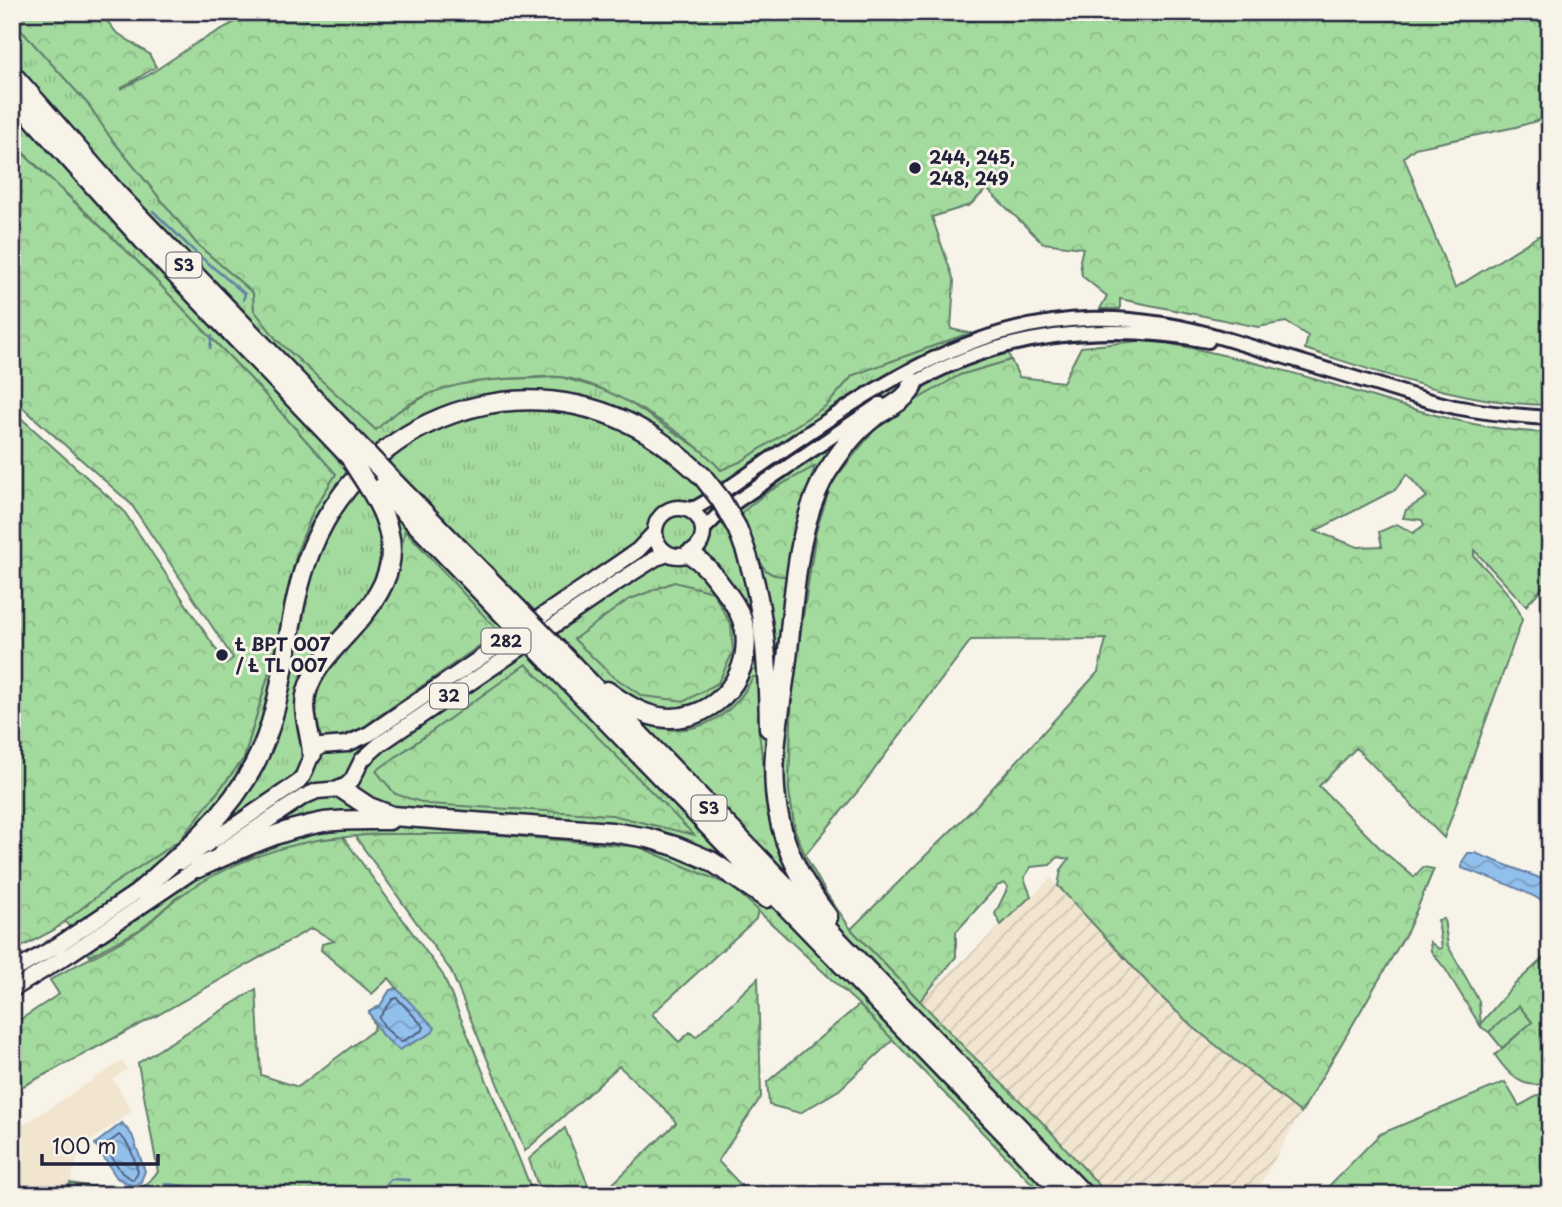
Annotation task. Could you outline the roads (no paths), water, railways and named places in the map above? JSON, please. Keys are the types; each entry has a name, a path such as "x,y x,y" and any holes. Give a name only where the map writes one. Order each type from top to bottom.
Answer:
{"highway":[{"name":"S3","path":"12,74 375,479 511,612 808,930 1065,1195"},
{"name":"S3","path":"12,95 152,250 354,456"},
{"path":"774,783 775,740 797,581 807,525 815,499 822,480 841,451 865,424 912,392 914,383"},
{"path":"141,890 218,817 254,766 276,703 300,580 311,550 337,500 350,483 382,452 429,423 453,412 498,402 538,400 572,405 626,422 667,447 703,477 721,500 737,528 754,573 760,603 771,767 781,825 793,862 817,903 863,967"},
{"path":"310,760 304,706 309,685 327,656 371,607 387,575 391,550 389,526 375,479"},
{"path":"550,653 570,655 606,690 643,712 674,718 695,714 710,707 727,693 739,673 745,652 745,629 736,606 704,564 690,554"},
{"name":"S3","path":"550,653 863,967 1084,1195"},
{"path":"334,790 384,814 425,820"},
{"path":"198,867 254,842 308,826 348,820 425,820 600,831 648,838 678,847 719,866 808,930"}],"main road":[{"path":"668,554 657,542 655,532 658,521 665,512 676,508 697,507 722,493 863,397 908,370 955,348 1023,327 1081,319 1133,319 1186,328 1453,406 1550,418"},
{"path":"703,530 717,516 861,415 914,383 960,361 1002,347 1027,340 1083,332 1150,332 1267,353"},
{"path":"688,509 700,520 703,530 700,544 690,554"},
{"name":"282","path":"340,745 362,737 391,719 630,555 655,532"},
{"name":"32","path":"12,990 70,954 289,806 317,791 334,790 355,774 362,760 380,744 614,584 656,558 668,554 690,554"},
{"path":"12,972 141,890 291,788 303,776 310,760 321,746 340,745 353,756 355,774"},
{"path":"310,760 315,783 334,790"}],"water":[{"path":"1468,853 1475,853 1550,882 1550,889 1547,887 1544,892 1547,894 1545,897 1550,900 1550,906 1518,889 1462,868 1462,862"},
{"path":"397,989 435,1028 432,1033 399,1050 381,1034 369,1012 380,1006 390,990"},
{"path":"122,1123 132,1135 145,1171 140,1184 133,1187 117,1178 95,1144"}],"waterway":[{"path":"153,211 196,253 245,294 243,300"},
{"path":"210,348 212,336"},
{"path":"377,1195 391,1179 410,1180"},
{"path":"164,1184 199,1187 226,1195"}],"place":[{"name":"244, 245, 248, 249","path":"915,168"},
{"name":"Ł BPT 007 / Ł TL 007","path":"222,655"}]}
